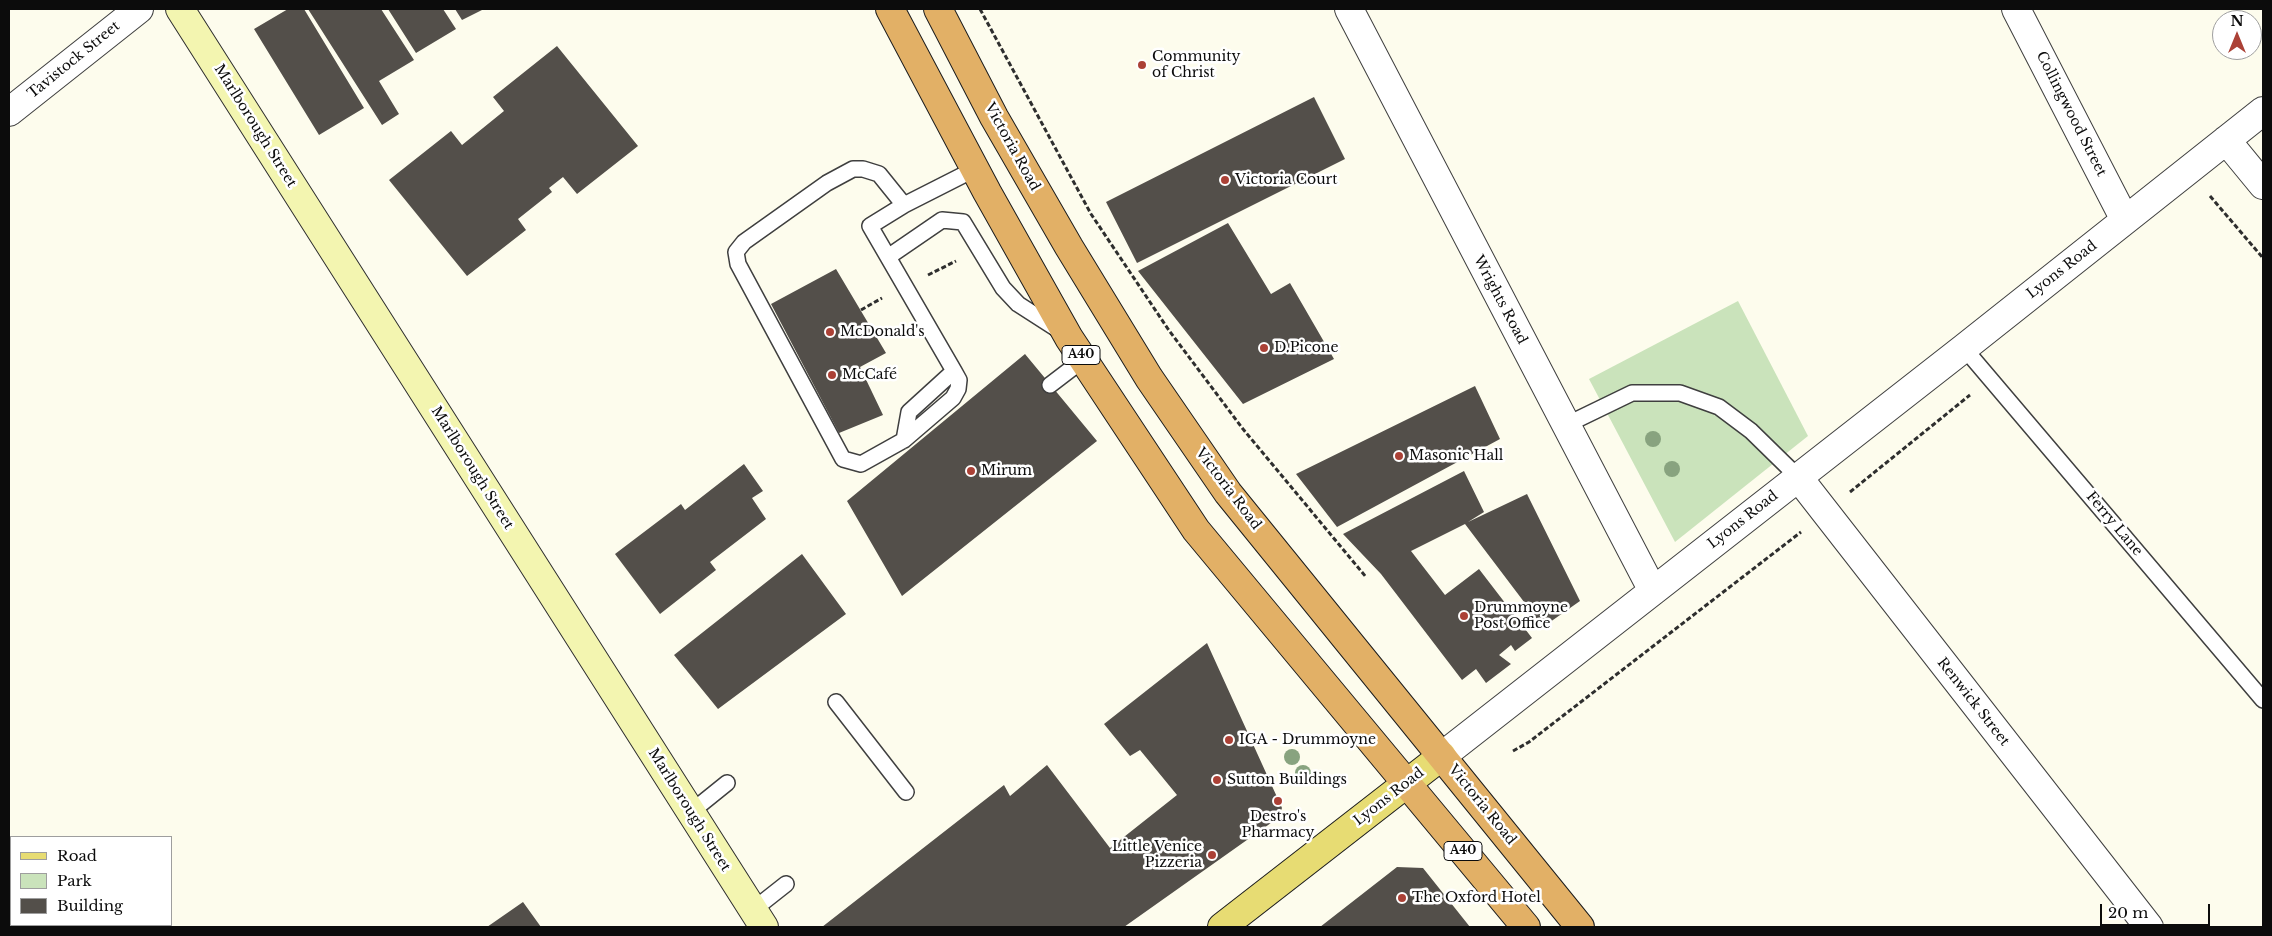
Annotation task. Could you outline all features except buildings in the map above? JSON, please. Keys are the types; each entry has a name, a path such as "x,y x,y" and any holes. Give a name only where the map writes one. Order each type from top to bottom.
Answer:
{"highway":[{"name":"A40","path":"890,9 975,170 1077,348 1196,530 1526,927"},
{"name":"Victoria Road","path":"938,9 999,126 1149,378 1228,493 1580,927"}],"main road":[{"name":"Lyons Road","path":"1222,927 1442,756"}],"street":[{"name":"Tavistock Street","path":"9,112 139,9"},
{"name":"Marlborough Street","path":"180,9 759,919"},
{"name":"Wrights Road","path":"1349,9 1653,591"},
{"name":"Collingwood Street","path":"2016,9 2125,220"},
{"name":"Lyons Road","path":"1442,756 1964,348 2263,110"},
{"path":"2226,140 2263,185"},
{"name":"Renwick Street","path":"1798,478 2149,927"}],"lane":[{"path":"904,205 879,174 863,169 854,169 820,189 744,242 736,252 738,264 843,459 860,464 904,440 953,398 958,389 959,380 870,226 904,205 975,170"},
{"path":"888,257 942,220 963,222 1008,293 1018,304 1077,348 1050,384"},
{"name":"Ferry Lane","path":"1964,348 2263,700"},
{"path":"1566,425 1632,393 1680,393 1719,407 1752,431 1798,478"},
{"path":"836,702 906,792"},
{"path":"691,812 727,783"},
{"path":"759,919 786,884"}],"path":[{"path":"980,9 1091,214 1168,329 1243,429 1366,577"},
{"path":"2209,194 2263,258"}],"green space":[{"path":"1738,301 1808,436 1675,542 1589,379"}],"place":[{"name":"Community of Christ","path":"1142,65"},
{"name":"Victoria Court","path":"1225,180"},
{"name":"McDonald's","path":"830,332"},
{"name":"D.Picone","path":"1264,348"},
{"name":"McCafé","path":"832,375"},
{"name":"Masonic Hall","path":"1399,456"},
{"name":"Mirum","path":"971,471"},
{"name":"Drummoyne Post Office","path":"1464,616"},
{"name":"IGA - Drummoyne","path":"1229,740"},
{"name":"Sutton Buildings","path":"1217,780"},
{"name":"Destro's Pharmacy","path":"1278,801"},
{"name":"Little Venice Pizzeria","path":"1212,855"},
{"name":"The Oxford Hotel","path":"1402,898"}]}
